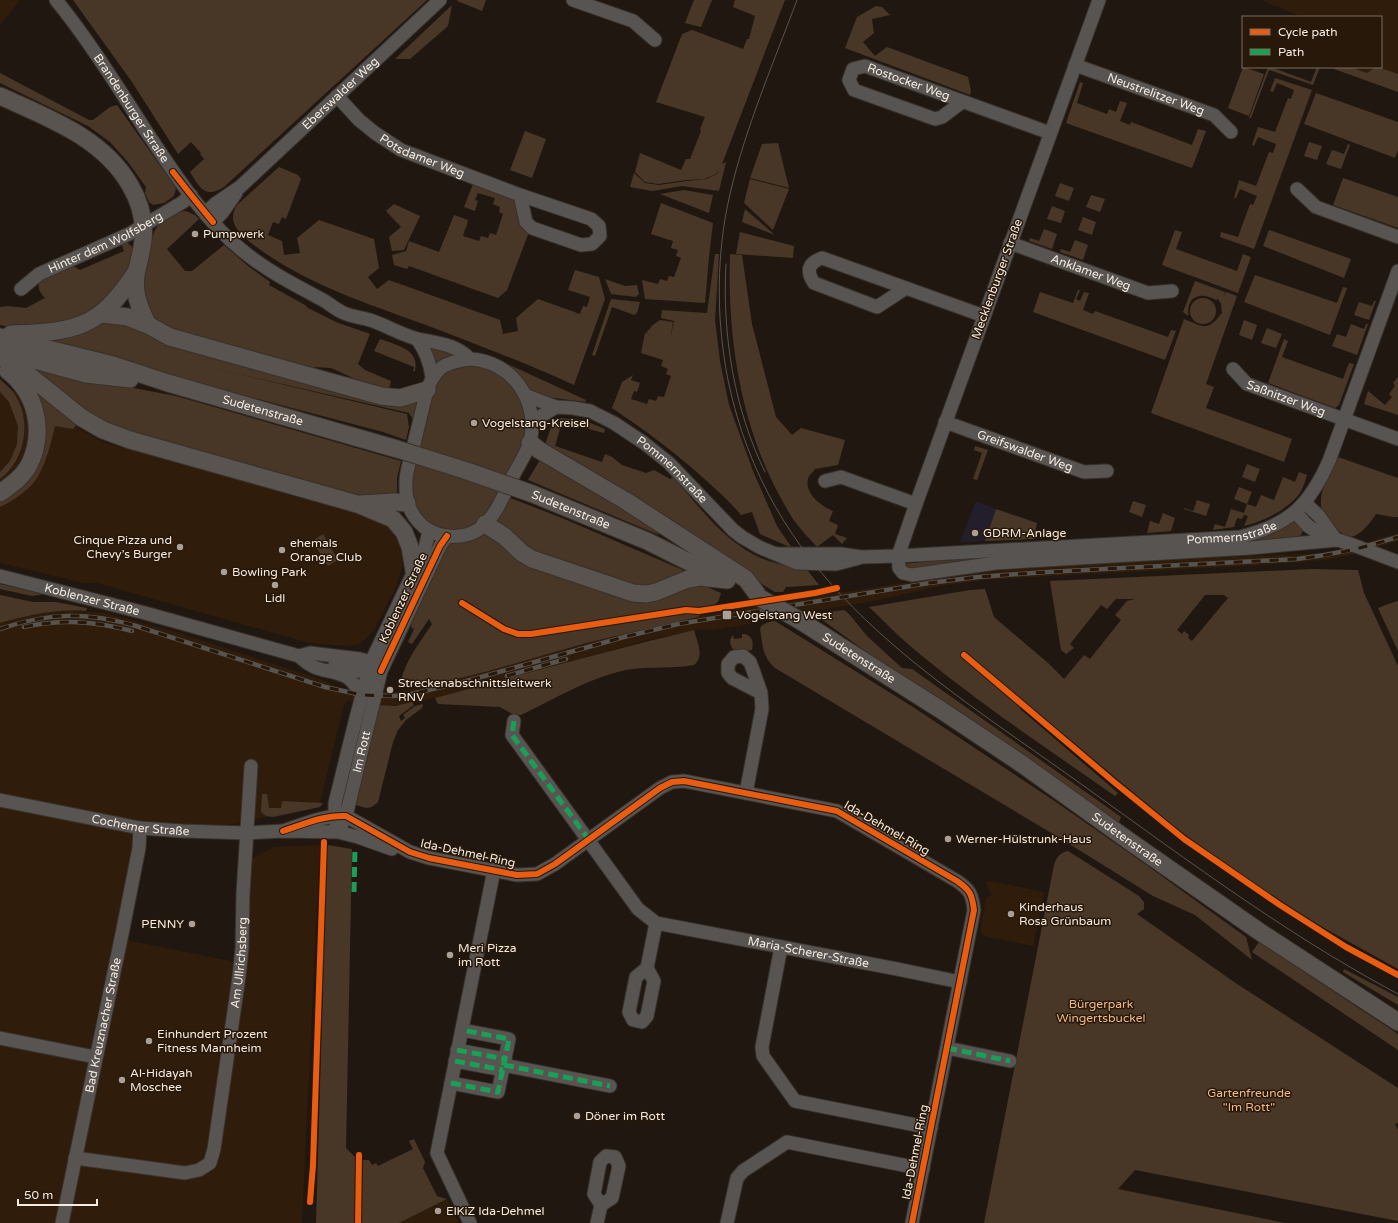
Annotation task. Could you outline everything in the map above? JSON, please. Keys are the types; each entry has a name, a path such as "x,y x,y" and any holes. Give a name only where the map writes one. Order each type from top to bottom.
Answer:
{"main road":[{"path":"0,96 66,127 84,138 108,157 126,177 135,193 141,209 144,224 143,240 136,272 136,294 138,306 148,325"},
{"path":"0,336 48,333 82,325 102,314 114,303 136,272"},
{"path":"102,314 128,317 148,325 170,338 381,396 400,398 430,383"},
{"name":"Sudetenstraße","path":"0,336 113,365 168,383 397,449 464,470 533,494 647,541 727,580 799,620 935,706 1019,762 1260,932 1398,1022"},
{"name":"Sudetenstraße","path":"0,353 86,374 168,383"},
{"path":"0,356 21,369 82,418 103,430 130,440 357,504 393,519 404,532 410,547 414,570"},
{"path":"0,361 22,384 31,398 37,418 36,441 30,463 16,481 0,494"},
{"path":"530,443 539,450 626,501 746,579 760,598"},
{"path":"357,504 395,502 407,503"},
{"path":"485,524 504,536 522,553 532,559 633,592 646,594 656,592 688,578 700,577 727,580"}],"street":[{"name":"Brandenburger Straße","path":"56,0 106,70 173,172 190,195 227,237 247,255 303,290 324,300 346,306 369,320 417,339 434,341 463,351 470,359 489,362 499,367 518,383 525,395 533,421"},
{"name":"Eberswalder Weg","path":"209,217 215,204 240,187 440,0"},
{"path":"573,0 633,21 656,40"},
{"name":"Mecklenburger Straße","path":"898,556 1050,133 1101,0"},
{"name":"Neustrelitzer Weg","path":"1075,65 1214,115 1231,132"},
{"name":"Rostocker Weg","path":"962,102 942,117 935,119 854,90 849,80 853,69 865,66 1050,133"},
{"name":"Potsdamer Weg","path":"337,96 359,120 375,133 401,150 520,195 591,219 599,226 600,236 592,244 581,245 532,228 526,222 520,195"},
{"path":"1297,189 1316,207 1398,237"},
{"name":"Hinter dem Wolfsberg","path":"22,290 39,274 128,234 183,202 190,195"},
{"name":"Anklamer Weg","path":"1010,243 1148,293 1172,291"},
{"path":"906,288 877,307 814,283 810,276 810,268 814,261 822,258 906,288 984,316"},
{"name":"Pommernstraße","path":"525,395 556,406 590,411 614,423 644,442 669,463 733,530 742,537 759,547 797,563 841,564 861,557 1240,537 1268,529 1295,512 1314,492 1322,478 1398,270"},
{"path":"417,339 424,349 430,363 430,383 406,480 407,503 420,523 429,531 446,536 461,536 475,531 485,524 496,509 530,443 533,421 556,406"},
{"path":"430,383 440,368 449,363 470,359"},
{"name":"Saßnitzer Weg","path":"1233,369 1247,384 1398,439"},
{"name":"Greifswalder Weg","path":"945,422 1084,472 1107,471"},
{"path":"825,481 841,476 916,504"},
{"path":"1305,503 1319,516 1336,540"},
{"path":"1295,512 1308,526 1320,534 1398,562"},
{"name":"Koblenzer Straße","path":"369,667 414,570 426,548 429,531"},
{"name":"Koblenzer Straße","path":"301,659 310,653 360,659 369,667 381,671 446,536"},
{"name":"Pommernstraße","path":"898,556 899,568 901,571 912,575 996,563 1250,548 1336,540"},
{"name":"Koblenzer Straße","path":"0,576 138,611 301,659 313,667 345,676 352,681 362,695"},
{"name":"Im Rott","path":"340,816 335,803 369,667"},
{"name":"Im Rott","path":"338,832 340,816 381,671"},
{"path":"746,793 762,709 761,693"},
{"name":"Maria-Scherer-Straße","path":"514,721 512,735 638,909 656,923 960,982"},
{"name":"Am Ullrichsberg","path":"75,1158 185,1173 199,1170 210,1163 214,1149 240,977 246,833 251,766"},
{"name":"Ida-Dehmel-Ring","path":"340,816 410,852 429,858 517,875 537,874 555,864 660,788 672,782 684,781 837,811 967,888 973,898 974,910 912,1223"},
{"name":"Cochemer Straße","path":"0,800 140,828 246,833 283,831 338,832"},
{"name":"Cochemer Straße","path":"283,831 320,818 340,816"},
{"name":"Bad Kreuznacher Straße","path":"62,1223 137,856 140,828"},
{"name":"Ida-Dehmel-Ring","path":"338,832 358,837 397,851 410,852"},
{"name":"Ida-Dehmel-Ring","path":"470,1223 437,1154 494,870"},
{"path":"647,968 656,923"},
{"path":"781,947 762,1047 763,1056 795,1101 931,1128"},
{"path":"451,1083 498,1092 504,1065 509,1039 462,1030"},
{"path":"0,1038 95,1057"},
{"path":"947,1048 1010,1061"},
{"path":"456,1055 610,1086"},
{"path":"727,1223 737,1178 743,1171 787,1142 923,1169"},
{"path":"597,1223 601,1205"}],"shaded area":[{"path":"0,0 20,0 0,25"},
{"path":"1261,0 1398,0 1398,85 1349,68 1382,68 1382,16 1300,16"},
{"path":"0,383 102,442 369,517 388,526 402,546 402,567 396,587 374,630 360,644 347,646 306,642 97,583 84,583 0,563"},
{"path":"976,501 996,509 985,541 960,542"},
{"path":"1398,533 1398,541 1356,554 1325,560 1246,566 984,580 941,586 873,601 750,622 750,624 713,630 694,630 644,641 512,678 410,704 383,706 348,701 344,705 319,806 227,825 142,823 126,940 235,962 247,962 252,859 273,847 320,845 302,1223 0,1223 0,623 40,613 65,610 105,613 180,633 325,681 349,692 397,692 485,672 586,643 698,617 714,611 965,574 1174,559 1324,553"},
{"name":"Kinderhaus Rosa Grünbaum","path":"990,881 1044,892 1033,946 984,936 980,930 986,898 992,895 986,883"},
{"name":"ElKiZ Ida-Dehmel","path":"447,1200 459,1223 399,1223"}],"green space":[{"path":"73,0 427,0 224,187 208,192 200,187 190,172 204,159 200,154 201,153 191,142 178,154 132,82"},
{"path":"486,0 482,11 457,1"},
{"path":"694,0 712,0 701,27 685,23"},
{"path":"735,0 785,0 722,164 726,162 719,191 682,186 652,191 630,187 634,173 645,183 659,185 706,179 717,174 719,169 716,174 704,179 658,184 645,182 635,172 640,153 681,170 686,159 690,159 705,117 656,102 682,34 692,30 743,49 747,39 749,39 755,16 733,7"},
{"path":"452,5 448,26 410,59 395,59"},
{"path":"876,6 882,7 890,15 872,19 874,33 863,42 875,56 887,47 968,77 971,91 970,95 845,48 857,17"},
{"path":"1243,68 1264,74 1249,116 1228,108"},
{"path":"1268,68 1274,68 1311,82 1317,68 1320,68 1313,85 1269,70 1251,118 1249,118"},
{"path":"1353,68 1367,73 1374,68 1381,68 1398,74 1398,92 1334,69"},
{"path":"0,73 89,120 93,120 110,107 117,105 176,188 174,196 164,203 153,205 149,202 145,193 146,187 128,162 110,142 88,126 0,83"},
{"path":"1275,78 1312,90 1254,249 1220,237 1221,232 1238,237 1250,204 1253,205 1257,196 1240,189 1236,198 1234,198 1239,180 1256,186 1269,152 1273,153 1276,144 1258,137 1254,146 1252,145 1258,127 1275,132 1288,98 1291,99 1294,90 1277,83 1273,92 1270,91"},
{"path":"1080,82 1083,83 1077,103 1107,114 1109,109 1116,112 1120,101 1127,103 1120,121 1130,125 1131,122 1192,145 1198,129 1206,131 1192,168 1066,123"},
{"path":"1316,93 1398,122 1398,150 1395,158 1304,124"},
{"path":"525,131 546,139 532,178 510,170"},
{"path":"1309,142 1322,146 1317,160 1304,156"},
{"path":"778,143 789,188 750,178 762,144"},
{"path":"1348,144 1350,145 1341,169 1326,164 1332,150 1344,154"},
{"path":"279,167 298,175 301,179 286,219 282,217 279,224 273,222 268,235 282,241 284,255 300,253 297,238 319,220 374,239 379,268 368,277 377,289 389,280 500,320 503,334 518,331 516,318 538,299 580,314 583,306 587,307 590,297 568,290 575,270 599,277 605,299 574,385 487,348 328,288 287,267 256,247 241,234 234,224 234,211 237,205"},
{"path":"1343,178 1398,197 1398,228 1333,205"},
{"path":"750,179 789,189 773,230 744,203"},
{"path":"1060,183 1074,188 1069,201 1055,196"},
{"path":"473,184 514,198 529,232 507,290 498,298 409,266 407,269 394,265 392,255 406,251 409,241 439,252 454,215 468,220 463,236 479,241 481,236 488,238 490,233 496,235 503,214 499,212 500,207 493,204 495,198 478,193 475,200 478,201 475,211 464,207"},
{"path":"684,190 713,195 709,213 660,194"},
{"path":"1091,195 1105,199 1100,212 1086,207"},
{"path":"661,203 713,223 705,303 645,299 642,280 658,284 660,279 667,281 669,276 674,277 681,258 676,256 678,250 671,248 673,241 651,234"},
{"path":"394,204 420,216 404,250 392,251 389,237 401,227 386,211"},
{"path":"1052,206 1065,211 1061,223 1047,219"},
{"path":"745,209 775,235 742,222"},
{"path":"186,211 195,215 199,219 167,249 185,271 192,271 224,245 248,266 270,282 269,285 308,308 336,322 370,334 358,364 365,370 391,381 389,389 373,387 331,368 291,366 174,334 157,324 144,311 141,280 154,232 160,222 177,212"},
{"path":"1083,217 1096,222 1092,235 1078,230"},
{"path":"1044,229 1057,234 1052,249 1029,241 1030,238 1039,241"},
{"path":"1175,230 1182,232 1176,249 1237,271 1243,254 1251,257 1238,293 1162,265"},
{"path":"1269,230 1351,259 1344,278 1263,246"},
{"path":"740,232 794,246 793,258 736,254"},
{"path":"1075,240 1088,245 1083,260 1060,252 1061,249 1070,252"},
{"path":"126,241 132,247 133,258 127,276 116,294 78,322 26,330 0,325 0,307 8,306 26,308 45,298 39,288 41,276 70,264 80,270 124,251 121,243"},
{"path":"715,254 719,254 715,320 720,361 729,405 753,471 777,526 792,548 760,534 752,512 741,515 732,504 679,457 612,408 622,382 633,375 631,380 640,383 637,392 634,391 631,399 647,404 649,399 656,401 658,396 664,397 671,376 666,374 668,369 661,366 663,360 641,353 645,333 660,338 646,333 660,320 673,322 670,340 674,321 661,318 662,310 707,313"},
{"path":"730,254 742,255 752,324 776,417 792,435 801,428 845,440 838,465 815,469 809,476 808,482 808,488 814,498 823,506 833,511 829,521 838,525 835,534 847,538 842,544 833,535 817,547 793,519 776,489 762,457 750,425 735,358 730,289"},
{"path":"1255,275 1337,303 1343,287 1347,288 1330,335 1244,302"},
{"path":"605,279 625,286 637,285 639,294 636,297 611,294"},
{"path":"1195,281 1225,292 1223,296 1226,292 1237,296 1206,384 1214,387 1206,408 1292,439 1284,462 1151,413 1184,319 1201,326 1205,326 1213,323 1222,313 1221,304 1218,299 1216,300 1202,296 1198,296 1192,300 1189,306 1188,316 1183,312"},
{"path":"1078,290 1080,290 1076,299 1080,301 1084,292 1089,293 1083,310 1093,314 1095,311 1168,337 1171,330 1176,331 1165,360 1033,312 1040,292 1073,303"},
{"path":"1203,298 1212,302 1216,311 1212,320 1203,324 1194,320 1190,311 1194,302"},
{"path":"611,299 640,302 637,313 634,315 612,307 595,356 592,355"},
{"path":"1374,301 1376,301 1369,320 1354,315 1359,302 1372,306"},
{"path":"117,319 153,337 421,397 415,423 409,413 208,367 407,414 409,427 406,440 383,432 33,340 104,320"},
{"path":"1244,320 1257,325 1252,340 1239,335"},
{"path":"1351,324 1364,329 1366,324 1368,324 1357,355 1332,346 1337,334 1346,337"},
{"path":"1267,328 1282,334 1276,348 1261,343"},
{"path":"380,339 399,346 410,353 416,364 415,371 413,371 414,367 374,351"},
{"path":"1284,339 1288,341 1282,357 1343,379 1349,363 1354,364 1339,405 1335,408 1268,383"},
{"path":"424,342 461,355 434,368"},
{"path":"19,362 96,381 176,396 401,461 397,478 397,498 367,500 104,425"},
{"path":"505,363 586,400 585,402 547,397 532,391 504,364"},
{"name":"Vogelstang-Kreisel","path":"466,364 487,367 505,376 517,389 528,422 526,438 491,508 480,521 464,530 445,531 430,524 419,514 412,498 411,477 432,389 446,372"},
{"path":"1398,377 1398,415 1364,404 1368,391 1385,405 1392,397 1389,394 1395,386 1393,383"},
{"path":"0,379 17,398 24,419 24,430 20,452 15,462 0,479 0,472 10,461 17,444 18,426 9,402 0,392"},
{"path":"31,384 80,421 73,429 55,426 46,458 35,481 21,494 0,507 0,500 30,471"},
{"path":"558,418 583,420 605,429 604,433 562,422 555,446 602,462 605,454 612,457 622,465 646,473 654,470 670,479 673,477 705,514 740,546 754,555 769,561 805,567 819,585 786,587 783,592 775,592 732,566 545,445 551,427"},
{"path":"975,446 988,450 977,480 973,479 982,453 974,450"},
{"path":"1338,457 1398,478 1398,517 1376,514 1362,531 1351,537 1340,532 1328,523 1322,511 1322,495 1325,484"},
{"path":"540,460 587,485 651,526 659,535 528,480"},
{"path":"1247,464 1260,469 1255,482 1242,477"},
{"path":"1299,472 1307,475 1300,493 1295,499 1275,514 1244,526 1248,516 1244,515 1242,519 1237,518 1234,527 1213,530 1215,524 1225,527 1231,509 1244,513 1247,504 1256,507 1261,495 1274,500 1283,477 1295,482"},
{"path":"1239,487 1252,492 1247,504 1234,499"},
{"path":"508,497 562,518 683,570 680,577 654,589 636,588 535,554 497,522 496,518"},
{"path":"1197,500 1210,504 1206,516 1184,509 1193,511"},
{"path":"1133,501 1146,505 1142,517 1129,512"},
{"path":"996,509 1037,523 1034,539 985,541"},
{"path":"1163,513 1175,518 1171,531 1147,533 1150,521 1159,524"},
{"path":"1296,521 1304,529 1298,537 1234,545 912,569 904,567 902,564 1007,554 1239,541"},
{"path":"490,533 636,600 689,586 702,585 721,593 718,602 698,617 586,643 485,672 431,685 430,680 400,686 408,661 432,624 429,619 412,644 408,642 414,629 411,627 413,615 443,548 465,537"},
{"path":"323,534 338,560 328,566 312,541"},
{"path":"1311,569 1358,570 1364,593 1398,666 1398,969 1317,924 1244,877 1177,829 1033,709 1019,708 1118,793 1115,796 1010,723 959,685 909,645 869,607 970,590 985,589 994,617 1048,663 1064,679 1084,655 1090,659 1121,620 1115,615 1127,601 1135,599 1116,599 1107,609 1101,605 1070,644 1074,648 1066,654 1061,650 1050,581","holes":["1205,595 1224,595 1228,598 1192,641 1188,638 1189,635 1184,631 1182,634 1177,630"]},
{"path":"0,584 45,594 32,596 0,589"},
{"path":"0,595 33,602 56,602 87,608 86,611 52,612 32,615 0,623"},
{"path":"1398,601 1398,651 1378,608"},
{"path":"844,610 867,636 902,668 912,669 1121,817 1118,825 941,700 868,653 814,614"},
{"path":"775,621 913,707 1053,800 1145,864 1246,937 1252,960 1195,915 1153,896 1058,837 775,668 765,655 760,629 764,624"},
{"path":"694,630 700,653 697,662 694,665 626,670 598,678 521,715 514,715 500,707 438,704 435,698 596,655"},
{"path":"742,634 748,635 752,639 752,650 746,651 733,649 730,640 733,635 734,639 742,638"},
{"path":"412,702 414,705 399,716 401,721 405,718 403,715 415,706 423,704 422,708 406,720 398,730 393,742 378,802 369,808 354,804 378,705 395,706"},
{"path":"262,794 267,794 269,808 281,808 282,801 323,803 320,807 273,817 266,816 261,812"},
{"path":"327,845 352,849 346,1148 356,1158 355,1223 316,1223"},
{"path":"1068,851 1139,896 1144,902 1144,909 1137,914 1237,984 1398,1088 1398,1123 1395,1124 1398,1130 1398,1221 1135,1170 1118,1189 1285,1223 984,1223 1054,865 1059,855"},
{"path":"1259,942 1398,1034 1398,1050 1252,952"},
{"path":"1344,969 1398,997 1398,1005 1343,972"},
{"path":"414,1139 425,1162 423,1168 437,1196 447,1199 399,1223 361,1223 362,1160 369,1160 372,1165 376,1163 378,1166 413,1149 409,1141"}],"tram line":[{"path":"797,0 740,155 723,229 719,294 724,359 728,380 748,448 776,507 811,560 853,608 900,651 951,691 1225,887 1310,943 1398,994"},
{"path":"726,264 726,317 732,371 745,423 765,472"}],"railway":[{"path":"0,629 35,619 52,617 84,616 101,618 136,626 325,687 362,695 393,696 407,695 463,682 624,637 678,624 929,583 978,577 1047,572 1297,559 1348,551 1398,537"},
{"path":"24,627 38,624 78,622 104,625 132,631"},
{"path":"507,676 566,659"}],"marked path":[{"path":"514,721 512,735 589,840"},
{"path":"354,892 355,847"},
{"path":"451,1083 498,1092 509,1039 462,1030"},
{"path":"947,1048 1010,1061"},
{"path":"457,1050 505,1059"},
{"path":"455,1061 503,1070"},
{"path":"504,1065 610,1086"}],"cycle path":[{"path":"173,172 213,222"},
{"path":"381,671 440,546 447,536"},
{"path":"462,603 504,629 518,634 531,634 686,610 699,611 815,593 837,588"},
{"path":"964,655 1184,839 1280,905 1346,947 1398,975"},
{"path":"283,831 322,818 346,816 410,852 429,858 517,875 537,874 555,864 660,788 672,782 684,781 837,811 957,881 970,893 974,910 912,1223"},
{"path":"310,1202 313,1165 324,842"},
{"path":"358,1223 359,1155"}],"place":[{"name":"Pumpwerk","path":"195,234"},
{"name":"Vogelstang-Kreisel","path":"474,423"},
{"name":"GDRM-Anlage","path":"975,533"},
{"name":"Cinque Pizza und Chevy’s Burger","path":"180,547"},
{"name":"ehemals Orange Club","path":"282,550"},
{"name":"Bowling Park","path":"224,572"},
{"name":"Lidl","path":"275,585"},
{"name":"Vogelstang West","path":"727,615"},
{"name":"Streckenabschnittsleitwerk RNV","path":"390,690"},
{"name":"Werner-Hülstrunk-Haus","path":"948,839"},
{"name":"Kinderhaus Rosa Grünbaum","path":"1011,914"},
{"name":"PENNY","path":"192,924"},
{"name":"Meri Pizza im Rott","path":"450,955"},
{"name":"Einhundert Prozent Fitness Mannheim","path":"149,1041"},
{"name":"Al-Hidayah Moschee","path":"122,1080"},
{"name":"Döner im Rott","path":"577,1116"},
{"name":"ElKiZ Ida-Dehmel","path":"438,1211"}],"park label":[{"name":"Bürgerpark Wingertsbuckel","path":"1101,1011"},
{"name":"Gartenfreunde \"Im Rott\"","path":"1249,1100"}]}
